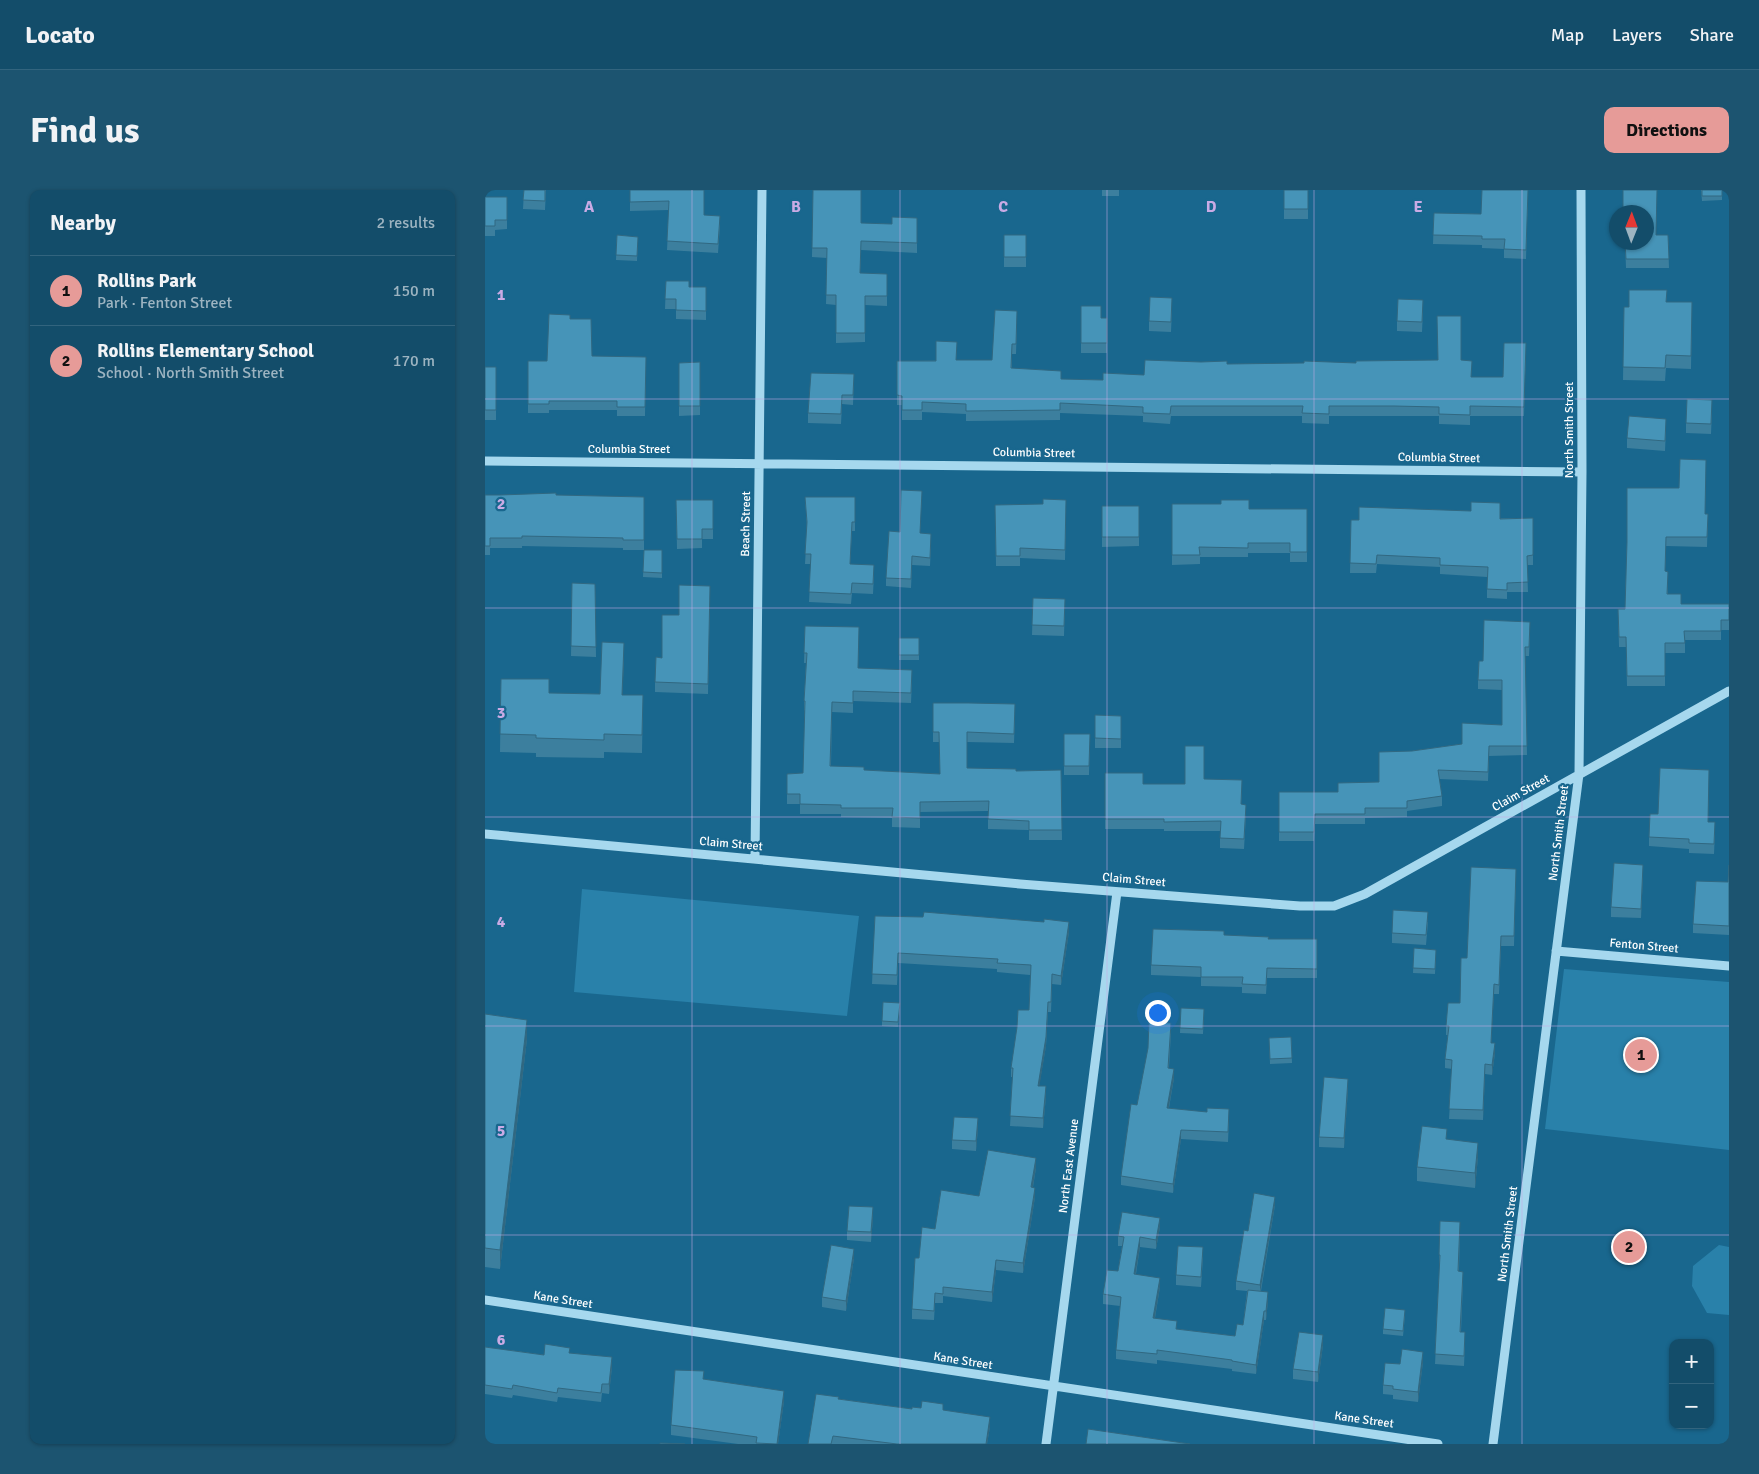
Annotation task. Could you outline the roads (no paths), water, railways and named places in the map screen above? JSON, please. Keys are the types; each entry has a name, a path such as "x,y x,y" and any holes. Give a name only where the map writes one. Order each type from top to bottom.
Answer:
{"street":[{"name":"Beach Street","path":"755,859 762,190"},
{"name":"North Smith Street","path":"1493,1444 1579,774 1582,472 1581,190"},
{"name":"Columbia Street","path":"485,461 1582,472"},
{"name":"Claim Street","path":"485,834 1020,884 1292,905 1334,906 1365,894 1729,691"},
{"name":"North East Avenue","path":"1046,1444 1117,892"},
{"name":"Fenton Street","path":"1557,951 1729,966"},
{"name":"Kane Street","path":"485,1300 1438,1444"}],"place":[{"name":"Rollins Park","path":"1641,1055"},
{"name":"Rollins Elementary School","path":"1629,1247"}]}
